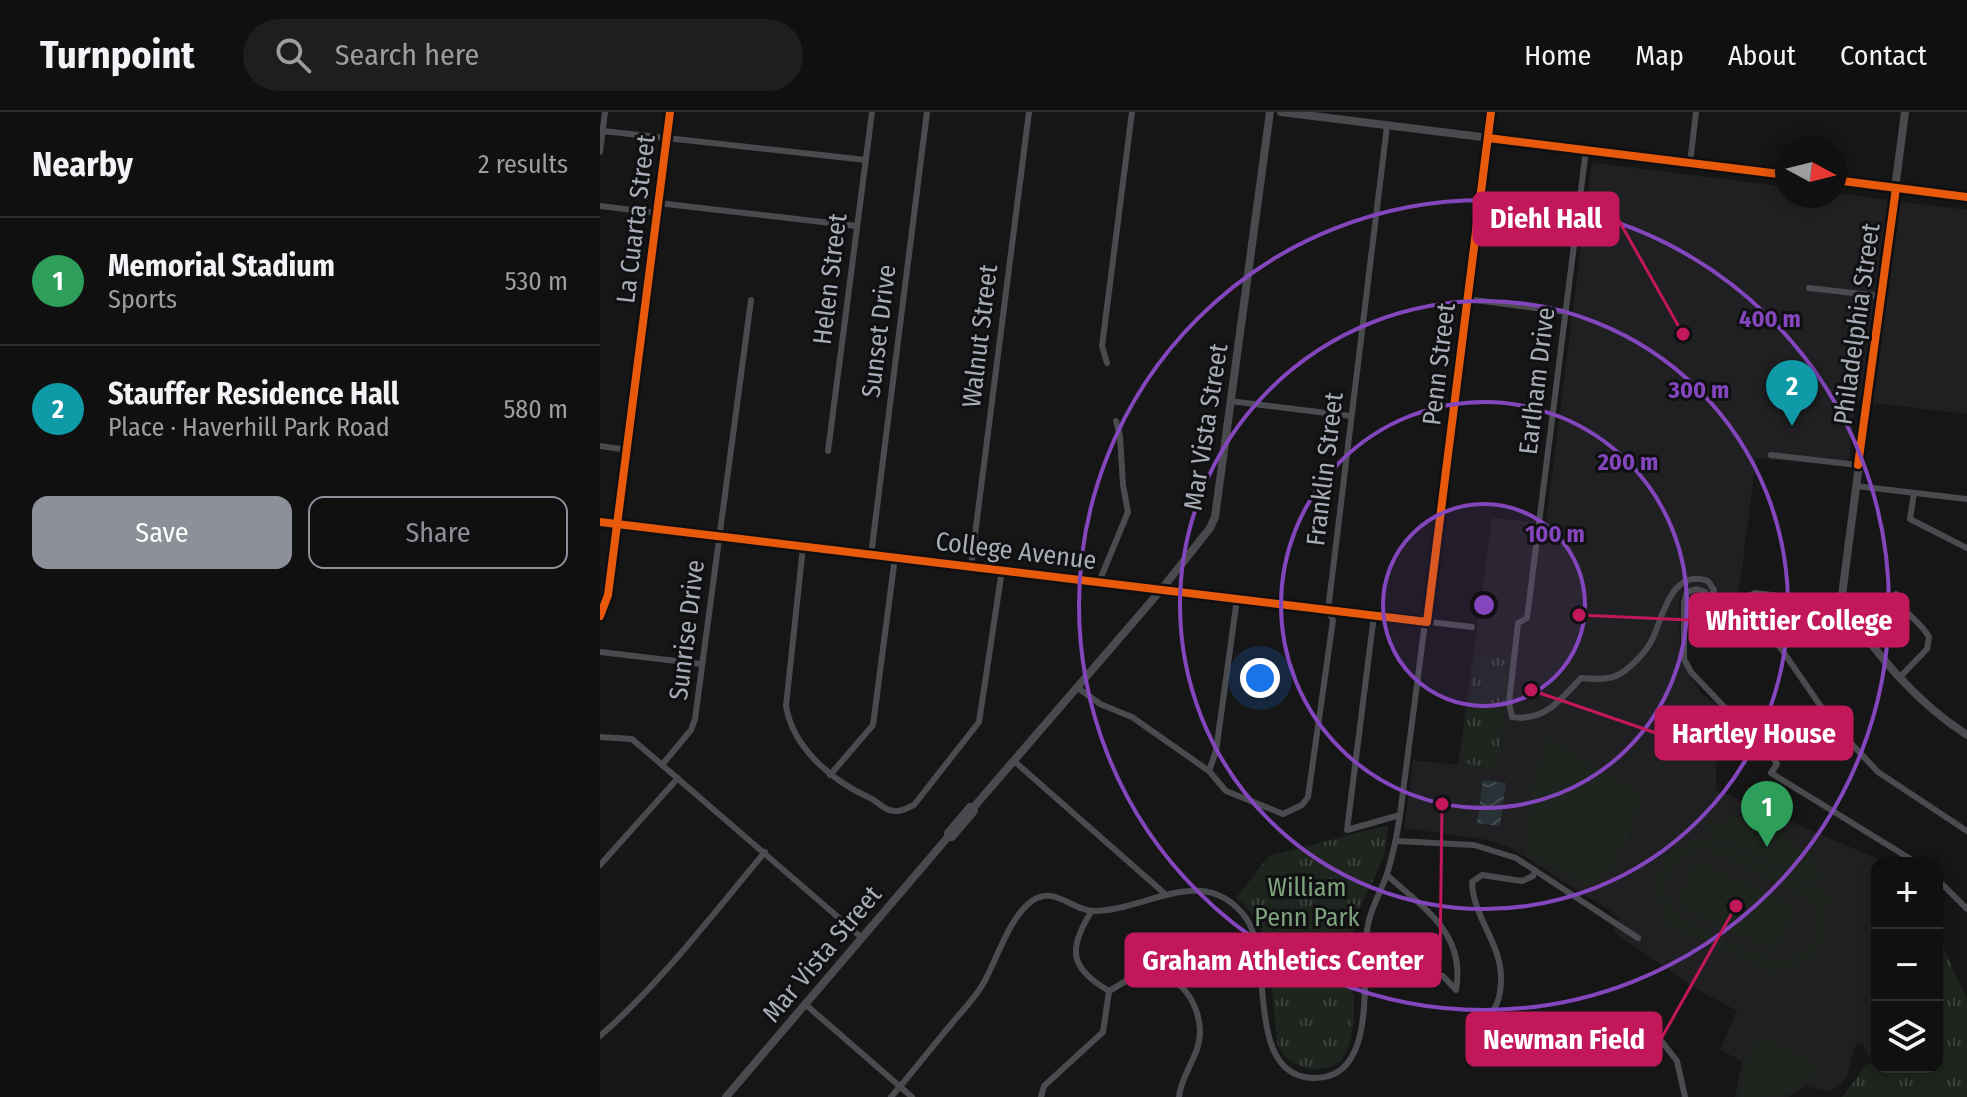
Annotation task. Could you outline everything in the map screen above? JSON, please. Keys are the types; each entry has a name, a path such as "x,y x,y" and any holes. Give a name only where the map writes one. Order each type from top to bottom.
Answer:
{"street":[{"path":"600,152 605,112"},
{"name":"La Cuarta Street","path":"600,616 608,595 670,112"},
{"name":"Helen Street","path":"828,451 872,112"},
{"name":"Sunset Drive","path":"871,555 927,112"},
{"name":"Walnut Street","path":"971,566 1029,112"},
{"path":"1107,363 1102,346 1132,112"},
{"name":"Mar Vista Street","path":"726,1097 1161,590 1202,539 1215,517 1270,112"},
{"path":"1281,112 1775,174"},
{"name":"Penn Street","path":"1091,912 1137,905 1164,893 1191,890 1213,894 1231,903 1247,919 1257,942 1268,1030 1275,1054 1287,1070 1316,1078 1338,1073 1347,1066 1358,1044 1364,1002 1365,939 1370,915 1387,875 1400,815 1491,112"},
{"path":"1690,163 1696,112"},
{"name":"Philadelphia Street","path":"1841,603 1905,112"},
{"name":"Franklin Street","path":"1209,771 1226,791 1283,814 1294,810 1308,797 1333,620 1328,610 1387,126"},
{"path":"603,131 866,160"},
{"name":"Earlham Drive","path":"1586,150 1527,618 1518,623 1509,703 1512,717 1524,718 1547,712 1581,678 1616,677 1652,641 1669,596 1683,583 1697,579 1708,581 1714,590 1709,601"},
{"path":"1847,182 1967,197"},
{"path":"658,203 857,226"},
{"path":"600,206 657,213"},
{"path":"1809,288 1880,296"},
{"path":"1467,299 1566,312"},
{"name":"Sunrise Drive","path":"662,765 691,730 695,719 751,300"},
{"path":"1230,401 1351,416"},
{"path":"1099,582 1128,512 1116,421"},
{"path":"600,446 628,450"},
{"path":"1771,455 1858,465"},
{"path":"1856,486 1967,499"},
{"path":"1914,493 1910,519 1967,548"},
{"name":"College Avenue","path":"600,522 1472,627"},
{"path":"803,547 786,706 789,725 830,775 853,792 873,799 886,810 899,812 914,805 979,722 1002,570"},
{"path":"830,775 873,725 895,557"},
{"path":"1907,857 1771,773 1777,764 1774,759 1691,672 1684,659 1686,595 1697,589 1705,592 1720,639 1727,642 1738,640 1741,634 1738,602 1755,593 1841,603 1899,678 1939,717 1967,735"},
{"path":"1896,594 1904,611 1925,629 1929,637 1927,649 1899,678"},
{"path":"1078,688 1100,704 1132,717 1209,771 1216,751 1237,599"},
{"path":"1374,615 1347,830 1400,815"},
{"path":"1741,634 1759,634 1775,640 1820,707 1878,772 1967,831"},
{"path":"600,652 702,664"},
{"path":"600,737 632,739 861,937"},
{"path":"1014,761 1164,893"},
{"path":"600,865 678,778"},
{"path":"1396,841 1474,845 1516,858 1638,938"},
{"path":"600,1036 659,978 765,852"},
{"path":"1535,870 1533,876 1522,881 1482,875 1472,882 1476,910 1495,946 1501,976 1498,1001 1488,1019 1484,1041 1488,1050 1492,1050 1509,1034 1551,1018 1626,1016 1652,1029 1677,1061 1685,1097"},
{"path":"1387,875 1426,908 1456,948 1456,990 1443,976 1432,975"},
{"path":"1943,885 1967,909"},
{"path":"891,1097 983,985 1004,938 1030,902 1046,895 1065,899 1091,912 1078,932 1075,953 1078,967 1090,980 1109,991"},
{"path":"1109,991 1132,978 1156,973 1170,977 1188,994 1195,1006 1200,1033 1197,1051 1183,1077 1179,1097"},
{"path":"1041,1097 1044,1086 1103,1032 1109,991"},
{"path":"805,1004 912,1097"}],"shaded area":[{"path":"1596,163 1775,185 1775,208 1847,208 1847,195 1967,210 1967,414 1856,401 1848,467 1756,458 1739,592 1732,598 1734,635 1728,638 1703,636 1699,596 1679,597 1680,659 1701,693 1724,710 1717,742 1716,790 1874,857 1871,857 1871,1056 1862,1043 1856,1045 1846,1078 1838,1087 1825,1091 1806,1086 1789,1097 1735,1097 1742,1061 1720,1050 1737,1011 1697,989 1613,932 1620,917 1509,847 1488,840 1404,828 1413,760 1458,765 1492,518 1546,523 1591,166"}],"green space":[{"path":"1475,654 1512,659 1497,769 1460,763"},
{"path":"1544,736 1642,794 1626,843 1621,847 1614,867 1588,886 1526,853 1534,771 1540,768"},
{"path":"1731,813 1760,828 1763,824 1786,836 1785,840 1814,854 1810,865 1823,871 1817,885 1704,833 1710,819 1724,826"},
{"name":"William Penn Park","path":"1388,825 1383,859 1360,909 1355,929 1352,956 1354,1014 1347,1050 1338,1063 1324,1069 1298,1066 1287,1058 1277,1043 1268,950 1263,934 1252,914 1236,898 1269,856"},
{"path":"1693,841 1722,845 1834,896 1830,905 1822,902 1826,915 1824,938 1812,957 1791,968 1778,970 1776,974 1659,920 1663,912 1657,890 1660,869 1672,852","holes":["1707,850 1805,896 1816,917 1817,929 1813,941 1798,956 1777,960 1742,948 1684,919 1669,904 1666,882 1676,863 1684,856"]},
{"path":"1696,860 1797,907 1776,952 1675,905"},
{"path":"1943,946 1967,1000 1967,1097 1842,1097 1866,1065 1871,1063 1871,1073 1943,1073"},
{"path":"1759,1037 1767,1038 1820,1066 1803,1084 1786,1093 1739,1097 1745,1063"}],"water":[{"path":"1483,780 1506,783 1500,826 1477,823"}],"cycle path":[{"path":"600,616 608,595 670,112"},
{"path":"600,522 1427,622 1491,112"},
{"path":"1488,138 1775,174"},
{"path":"1847,182 1967,197"},
{"path":"1858,465 1896,188"}],"place":[{"name":"Diehl Hall","path":"1683,334"},
{"name":"Stauffer Residence Hall","path":"1792,426"},
{"name":"Whittier College","path":"1579,615"},
{"name":"Hartley House","path":"1531,690"},
{"name":"Graham Athletics Center","path":"1442,804"},
{"name":"Memorial Stadium","path":"1767,847"},
{"name":"Newman Field","path":"1736,906"}]}
